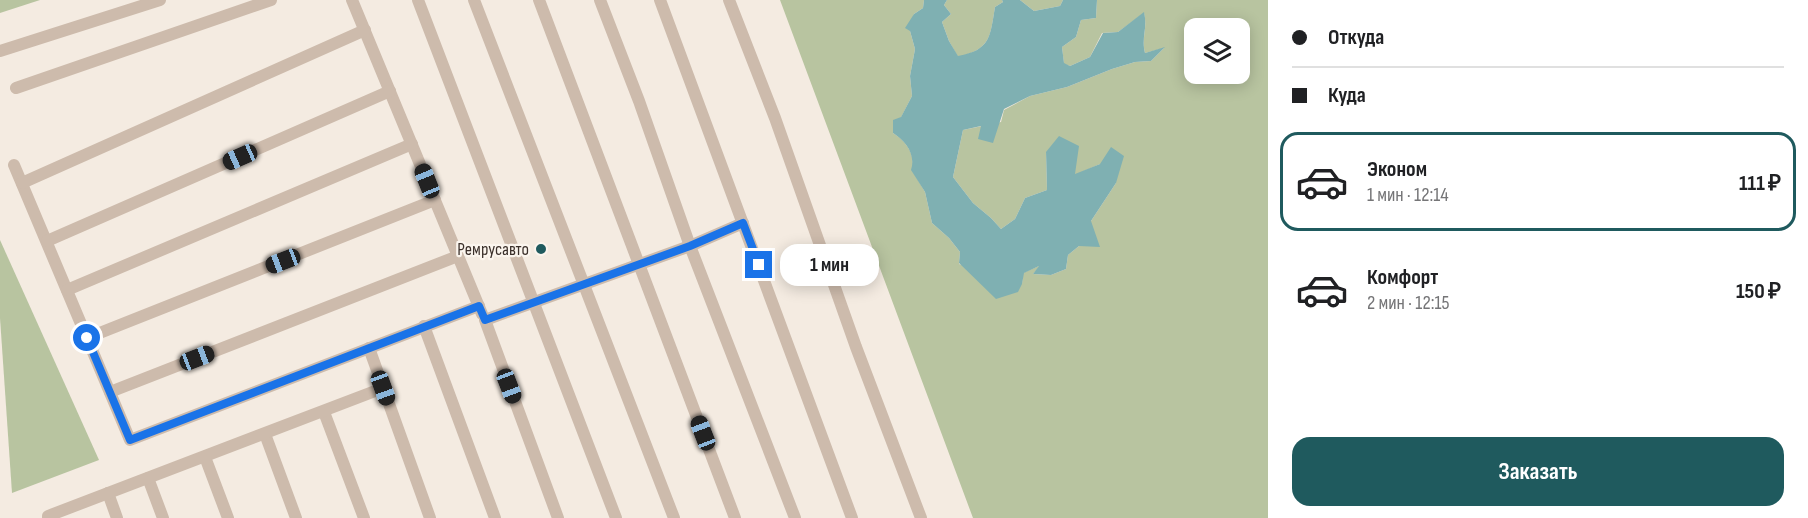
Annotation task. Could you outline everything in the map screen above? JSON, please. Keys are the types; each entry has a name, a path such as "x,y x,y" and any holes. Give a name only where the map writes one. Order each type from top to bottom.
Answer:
{"lane":[{"path":"0,51 160,0"},
{"path":"16,88 272,0"},
{"path":"352,0 485,320 558,518"},
{"path":"418,0 616,518"},
{"path":"474,0 674,518"},
{"path":"539,0 735,518"},
{"path":"600,0 639,101 690,246 795,518"},
{"path":"660,0 852,518"},
{"path":"729,0 775,118 856,347 921,518"},
{"path":"22,183 365,30"},
{"path":"46,241 390,91"},
{"path":"67,290 412,144"},
{"path":"14,165 130,440 479,306"},
{"path":"87,338 435,200"},
{"path":"485,320 690,246 743,223"},
{"path":"110,392 458,256"},
{"path":"424,327 495,518"},
{"path":"369,348 430,518"},
{"path":"48,518 48,516 383,388"},
{"path":"324,412 364,518"},
{"path":"266,434 296,518"},
{"path":"205,457 228,518"},
{"path":"148,478 163,518"},
{"path":"108,494 117,518"}],"green space":[{"path":"0,0 40,0 0,13"},
{"path":"780,0 924,0 923,8 914,14 910,31 915,49 910,76 912,96 893,133 909,149 913,159 912,170 925,192 932,223 949,238 960,252 959,264 1022,284 1023,273 1041,265 1033,274 1051,275 1066,269 1068,255 1079,246 1091,221 1116,183 1100,164 1075,175 1046,152 1047,190 1025,198 1015,219 1001,229 973,203 953,177 963,130 1001,122 1004,110 1030,96 1067,87 1135,62 1151,61 1164,48 1145,53 1144,13 1118,32 1102,33 1090,57 1070,66 1064,64 1062,47 1076,37 1081,20 1096,18 1097,0 1268,0 1268,518 973,518"},
{"path":"947,0 1002,0 1003,2 995,7 990,34 983,46 958,57 942,22 951,14 944,5"},
{"path":"1020,0 1063,0 1060,6 1034,11"},
{"path":"0,240 99,460 12,493 0,318"}],"water":[{"path":"924,0 947,0 944,5 951,14 942,22 958,56 983,46 990,34 995,7 1003,2 1002,0 1020,0 1034,11 1060,6 1063,0 1097,0 1096,18 1081,20 1076,37 1062,47 1064,63 1070,66 1090,57 1103,33 1118,32 1144,12 1145,53 1165,47 1151,61 1135,62 1112,69 1067,87 1030,96 1004,109 993,143 978,139 981,126 963,130 953,177 973,203 1001,229 1015,219 1025,198 1047,190 1046,152 1059,136 1079,146 1075,174 1100,164 1111,147 1124,156 1116,183 1091,221 1100,247 1079,246 1068,255 1066,269 1051,275 1033,274 1039,266 1024,273 1018,292 996,299 959,263 960,252 949,238 932,223 925,192 911,170 911,154 906,144 893,133 893,120 901,117 912,96 910,76 915,49 910,31 905,28 914,14 923,8"}],"place":[{"name":"Ремрусавто","path":"541,249"}],"route":[{"path":"87,338 130,440 479,306 485,320 690,246 743,223 759,265"}]}
